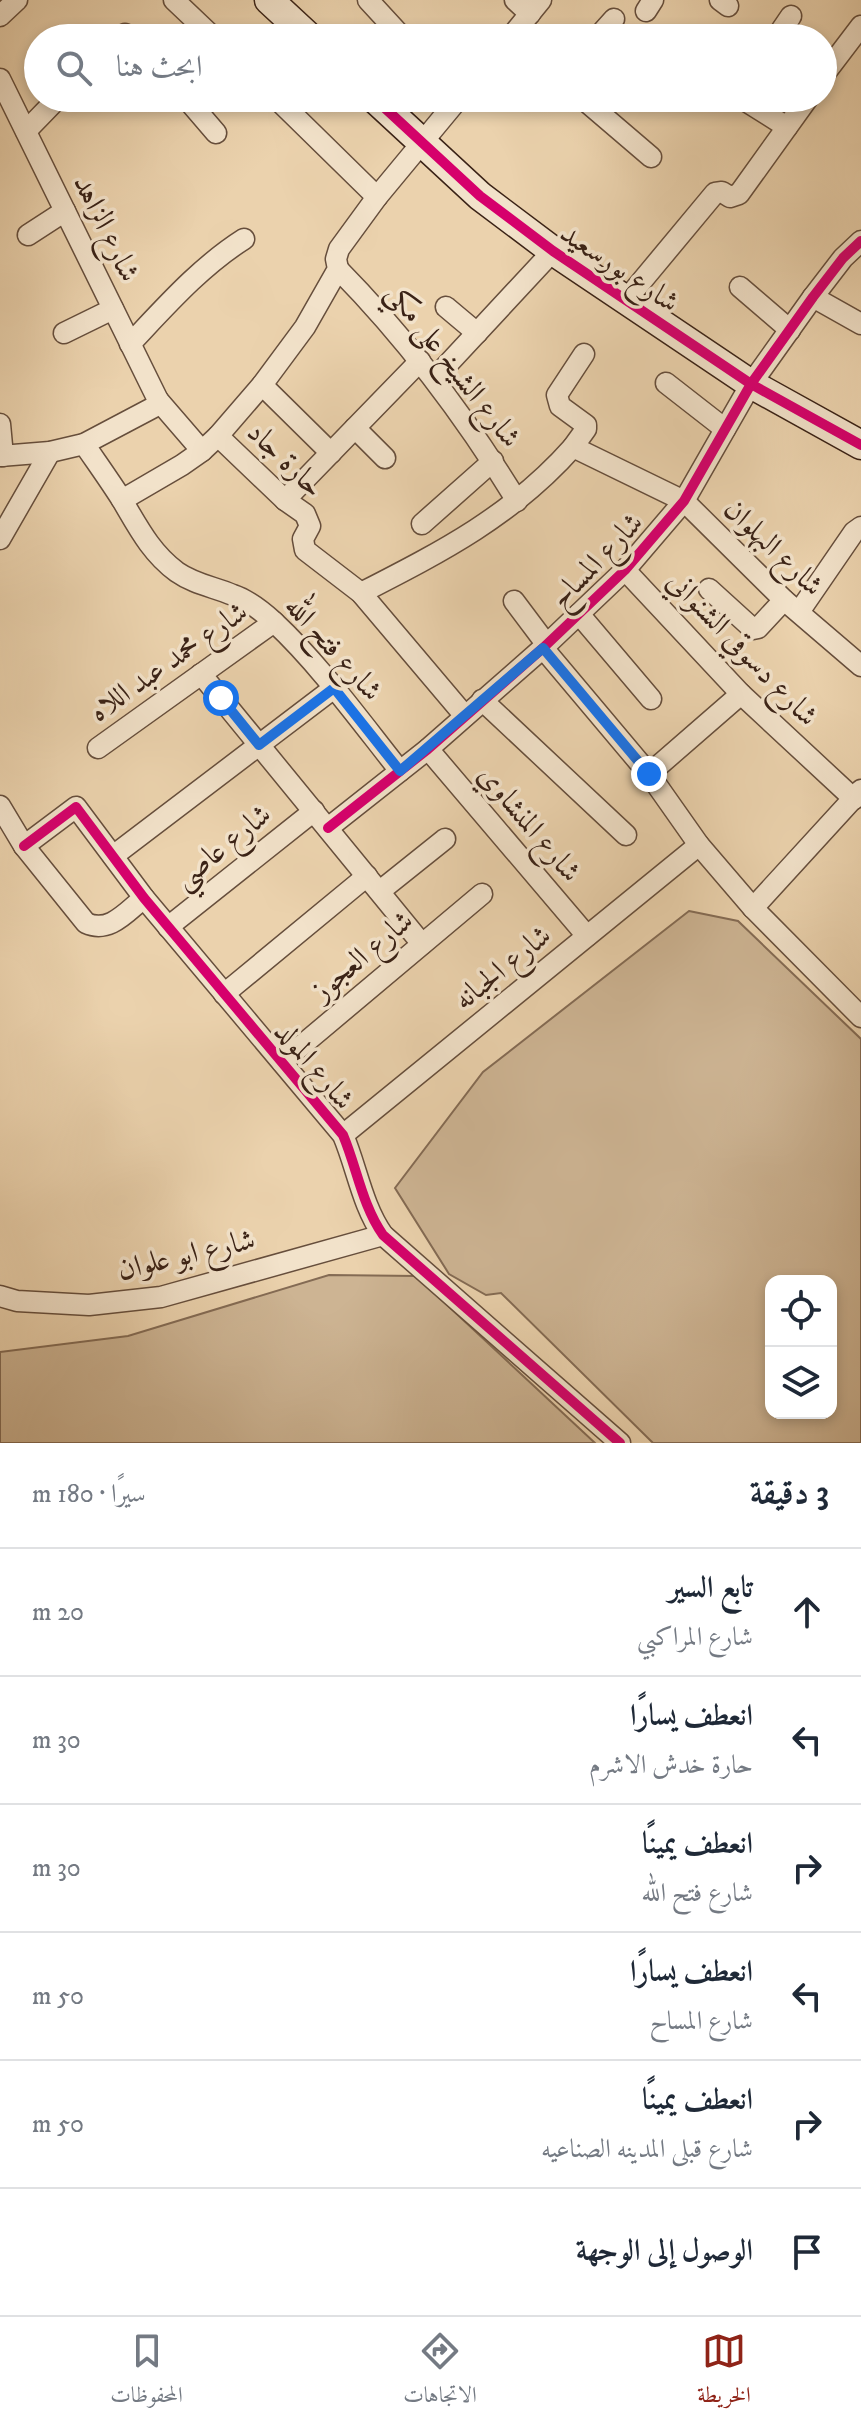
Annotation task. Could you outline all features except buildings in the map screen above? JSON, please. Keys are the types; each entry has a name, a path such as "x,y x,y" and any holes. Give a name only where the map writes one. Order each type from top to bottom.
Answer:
{"street":[{"path":"0,16 17,0"},
{"path":"174,0 199,24"},
{"path":"269,0 295,24"},
{"path":"368,0 390,24"},
{"path":"518,24 529,5"},
{"path":"786,24 791,16"},
{"path":"610,24 614,19"},
{"path":"837,58 861,26"},
{"name":"شارع الزاهد","path":"0,79 158,402 202,451"},
{"path":"26,131 44,112"},
{"path":"198,112 216,133"},
{"path":"290,112 377,197"},
{"name":"شارع بورسعيد","path":"389,112 480,196 553,251 751,384 861,445"},
{"path":"122,500 202,451 262,385 305,327 338,269 336,259 339,249 446,112"},
{"path":"598,112 651,157"},
{"path":"763,112 787,127"},
{"path":"626,300 715,193 722,192 730,197 739,194 798,112"},
{"path":"28,235 65,211"},
{"path":"130,344 199,272 244,239"},
{"name":"شارع المساح","path":"328,828 428,749 545,646 625,570 684,501 751,384 843,258 861,241"},
{"path":"434,379 553,251"},
{"name":"شارع الشيخ على مكي","path":"338,269 434,379 466,421 517,501"},
{"path":"740,287 790,330"},
{"path":"813,297 861,324"},
{"path":"446,307 477,333"},
{"path":"64,333 113,309"},
{"path":"465,716 361,593 488,524 547,477 586,429 585,423 560,406 557,395 584,354"},
{"path":"285,500 420,361"},
{"path":"666,383 725,429"},
{"path":"262,385 331,453"},
{"path":"0,424 2,456 50,452 84,444 158,402"},
{"path":"355,428 385,458"},
{"name":"حارة جاد","path":"218,436 308,518 309,529 303,539 305,550 361,593"},
{"name":"شارع فتح الله","path":"84,444 156,554 179,573 205,587 234,595 274,622 334,688 400,771"},
{"name":"شارع البهلوان","path":"573,447 684,501 791,606 859,661"},
{"path":"0,539 6,522 50,452"},
{"path":"422,524 493,461"},
{"path":"709,589 753,629 758,628 791,606 861,527"},
{"name":"شارع دسوقي الشنواني","path":"625,570 741,694 857,795"},
{"path":"514,601 545,646 649,774 699,845 753,908 861,1017"},
{"path":"579,614 651,699"},
{"name":"شارع محمد عبد اللاه","path":"98,748 274,622"},
{"path":"201,674 422,944"},
{"path":"113,856 334,688"},
{"path":"649,774 741,694"},
{"path":"482,700 626,835"},
{"name":"شارع المنشاوي","path":"428,749 587,936"},
{"path":"753,908 857,795"},
{"path":"0,806 24,846 86,923 99,927 111,924 144,898"},
{"name":"شارع المولد","path":"24,846 76,807 144,898 343,1135 371,1218 383,1235 620,1443"},
{"name":"شارع عاصي","path":"168,927 314,811"},
{"path":"224,994 373,884 445,839"},
{"name":"شارع الجبانه","path":"343,1135 699,845"},
{"name":"شارع العجوز","path":"282,1062 482,894"},
{"name":"شارع ابو علوان","path":"0,1296 17,1301 89,1305 161,1297 383,1235"}],"shaded area":[{"path":"689,911 738,921 861,1039 861,1443 653,1443 501,1293 486,1295 449,1274 395,1188 483,1072"},
{"path":"329,1275 416,1276 595,1443 0,1443 0,1352 128,1336"}],"cycle path":[{"path":"389,112 480,196 553,251 751,384 861,445"},
{"path":"328,828 428,749 543,648 625,570 684,501 751,384 813,297 843,258 861,241"},
{"path":"24,846 76,807 144,898 343,1135 365,1199 383,1235 620,1443"}],"route":[{"path":"221,698 259,745 334,688 400,771 543,648 649,774"}]}
